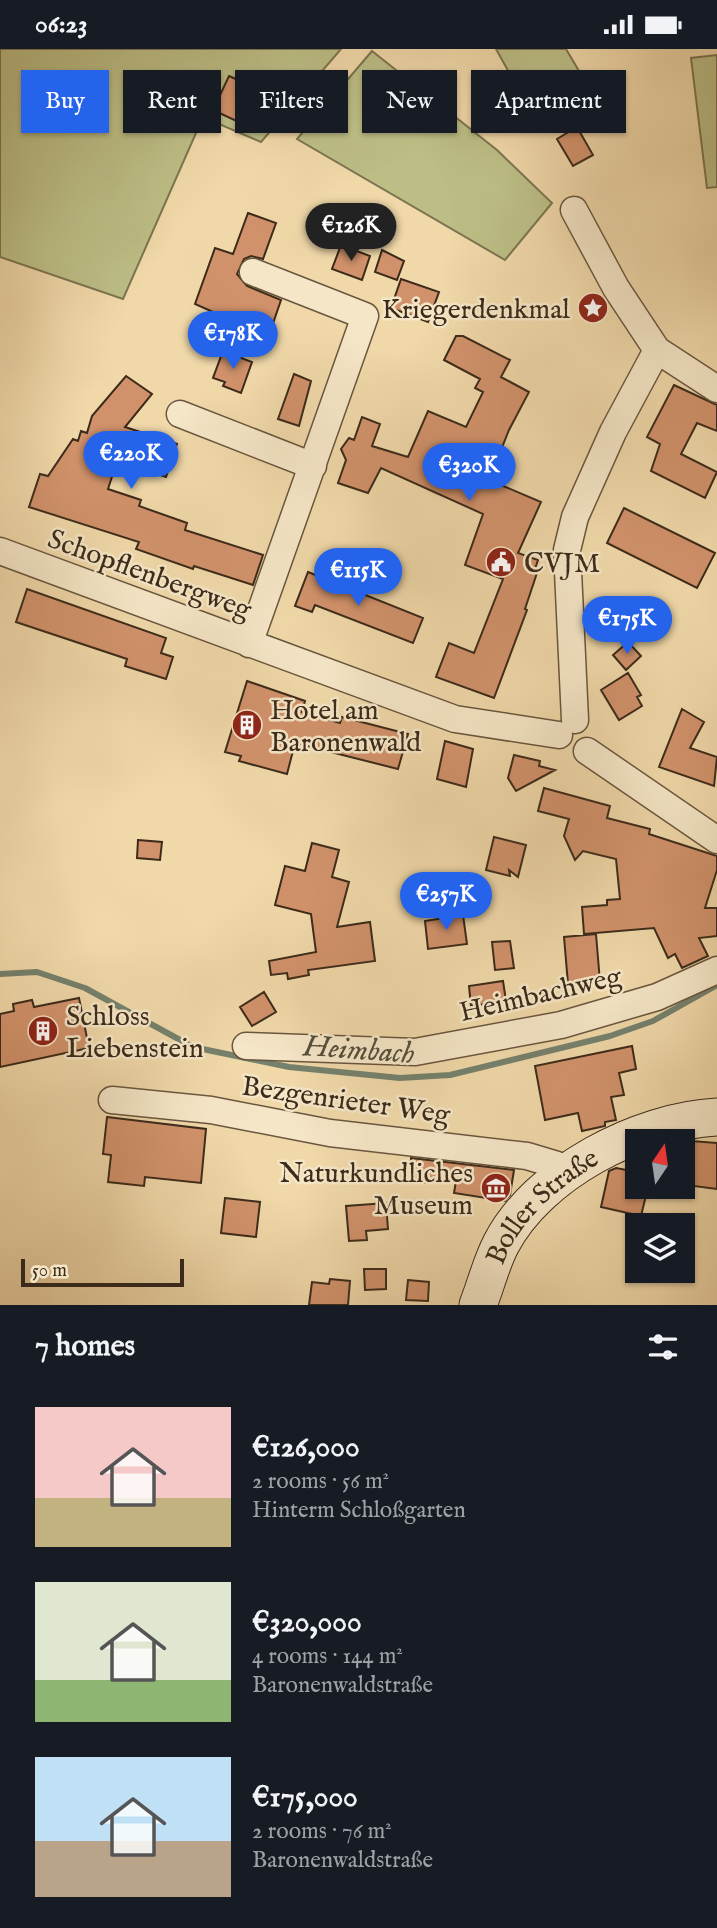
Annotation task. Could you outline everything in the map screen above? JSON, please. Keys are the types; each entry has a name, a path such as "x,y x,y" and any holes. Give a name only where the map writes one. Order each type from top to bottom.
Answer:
{"main road":[{"name":"Boller Straße","path":"478,1305 507,1235 530,1205 567,1174 598,1152 639,1134 676,1123 717,1117"}],"street":[{"path":"574,210 617,288 657,350 717,389"},
{"path":"249,644 365,316 253,272"},
{"path":"657,350 613,432 575,517 567,550 566,751 576,754 587,751 717,840"},
{"path":"180,414 313,466"},
{"name":"Schopflenbergweg","path":"0,551 455,719 567,728"},
{"name":"Heimbachweg","path":"246,1046 299,1046 357,1052 415,1052 441,1048 561,1025 657,997 717,970"},
{"name":"Bezgenrieter Weg","path":"112,1100 211,1110 330,1133 527,1156 557,1165 567,1174"}],"green space":[{"path":"0,49 341,49 323,70 235,70 235,131 221,125 221,70 123,70 123,133 196,133 123,299 0,257"},
{"path":"496,49 566,49 578,70 508,70"},
{"path":"372,51 396,70 362,70 362,133 457,133 457,118 471,129 471,133 476,133 497,150 552,203 505,260 297,139 302,133 348,133 348,79"},
{"path":"717,55 717,187 707,188 691,58"},
{"path":"240,133 269,133 261,142"}],"building":[{"path":"229,76 235,79 235,120 221,114 221,93"},
{"path":"567,133 580,133 593,155 573,166 557,139"},
{"path":"248,213 276,223 263,259 251,256 244,259 237,274 247,286 281,300 268,338 249,320 226,312 224,317 195,304 215,248 233,254"},
{"path":"341,245 370,256 362,280 332,269"},
{"path":"382,250 404,261 397,280 375,272"},
{"path":"401,279 439,292 428,322 391,308"},
{"path":"456,336 463,336 510,360 501,377 529,392 509,430 489,480 541,502 518,553 538,560 535,569 538,570 525,609 527,610 494,698 436,677 449,643 474,653 503,579 465,565 483,514 381,468 368,493 338,483 346,460 341,449 349,438 354,440 362,417 380,424 372,446 408,457 428,411 466,427 483,392 475,388 480,379 444,360"},
{"path":"223,351 252,362 241,393 223,386 225,382 213,378"},
{"path":"294,374 311,381 299,426 278,419"},
{"path":"126,376 152,394 125,427 177,444 166,477 145,470 141,463 119,455 108,489 141,500 139,506 187,523 185,530 263,555 253,585 194,566 193,569 136,549 139,542 29,507 40,474 48,476 73,439 78,441 81,431 87,433 92,416"},
{"path":"674,385 717,405 717,431 697,423 681,454 717,472 705,498 651,471 660,444 647,437"},
{"path":"624,508 715,553 697,588 607,543"},
{"path":"308,572 423,618 413,643 315,605 312,612 295,606"},
{"path":"27,589 166,638 161,653 173,657 166,679 125,666 127,659 16,622"},
{"path":"628,642 641,656 626,670 613,655"},
{"path":"628,673 641,695 637,697 642,706 619,720 601,690"},
{"path":"247,681 305,701 302,712 340,723 342,717 408,734 398,769 295,743 287,774 239,761 241,756 225,752"},
{"path":"682,709 704,722 690,748 717,757 714,786 659,767"},
{"path":"445,741 473,749 466,787 437,779"},
{"path":"514,755 540,761 539,766 555,770 516,791 508,778"},
{"path":"544,788 610,806 607,818 650,829 649,834 717,856 717,870 705,908 717,908 717,936 699,938 708,956 682,968 675,954 668,958 654,928 584,934 582,907 607,905 607,900 620,899 616,859 583,851 575,860 564,836 569,819 538,811"},
{"path":"494,837 526,845 518,877 509,870 510,876 486,870"},
{"path":"138,840 162,842 160,860 137,858"},
{"path":"312,843 339,850 332,877 349,882 337,927 370,922 375,961 308,970 309,975 288,979 287,973 271,975 269,961 316,952 311,914 275,905 285,866 305,871"},
{"path":"463,915 467,944 428,949 425,921"},
{"path":"596,934 600,982 568,984 564,937"},
{"path":"510,941 514,968 495,970 492,942"},
{"path":"503,981 506,1001 471,1006 469,986"},
{"path":"264,992 276,1012 252,1026 240,1007"},
{"name":"Schloss Liebenstein","path":"79,998 89,1048 0,1067 0,1014 14,1011 13,1004 32,1000 34,1007"},
{"path":"632,1046 636,1069 619,1073 624,1095 611,1097 616,1120 605,1122 605,1126 582,1131 578,1113 545,1120 535,1066"},
{"path":"107,1117 206,1129 201,1183 145,1177 144,1186 108,1182 111,1155 103,1154"},
{"path":"695,1141 717,1143 717,1189 695,1186"},
{"path":"411,1158 514,1170 510,1195 505,1201 454,1193 456,1181 412,1183"},
{"path":"616,1168 625,1170 625,1199 645,1199 642,1213 601,1207 609,1171"},
{"path":"225,1198 260,1202 256,1237 221,1233"},
{"path":"386,1203 388,1229 366,1231 367,1240 349,1241 346,1206"},
{"path":"364,1269 386,1269 386,1289 365,1290"},
{"path":"330,1279 350,1281 348,1305 309,1305 312,1282 329,1284"},
{"path":"408,1280 429,1282 428,1301 406,1300"}],"waterway":[{"name":"Heimbach","path":"0,974 37,972 85,988 193,1047 289,1067 400,1078 450,1075 610,1036 653,1021 717,985"}],"place":[{"name":"Kriegerdenkmal","path":"593,308"},
{"name":"CVJM","path":"501,562"},
{"name":"Hotel am Baronenwald","path":"247,725"},
{"name":"Schloss Liebenstein","path":"43,1031"},
{"name":"Naturkundliches Museum","path":"496,1188"}]}
